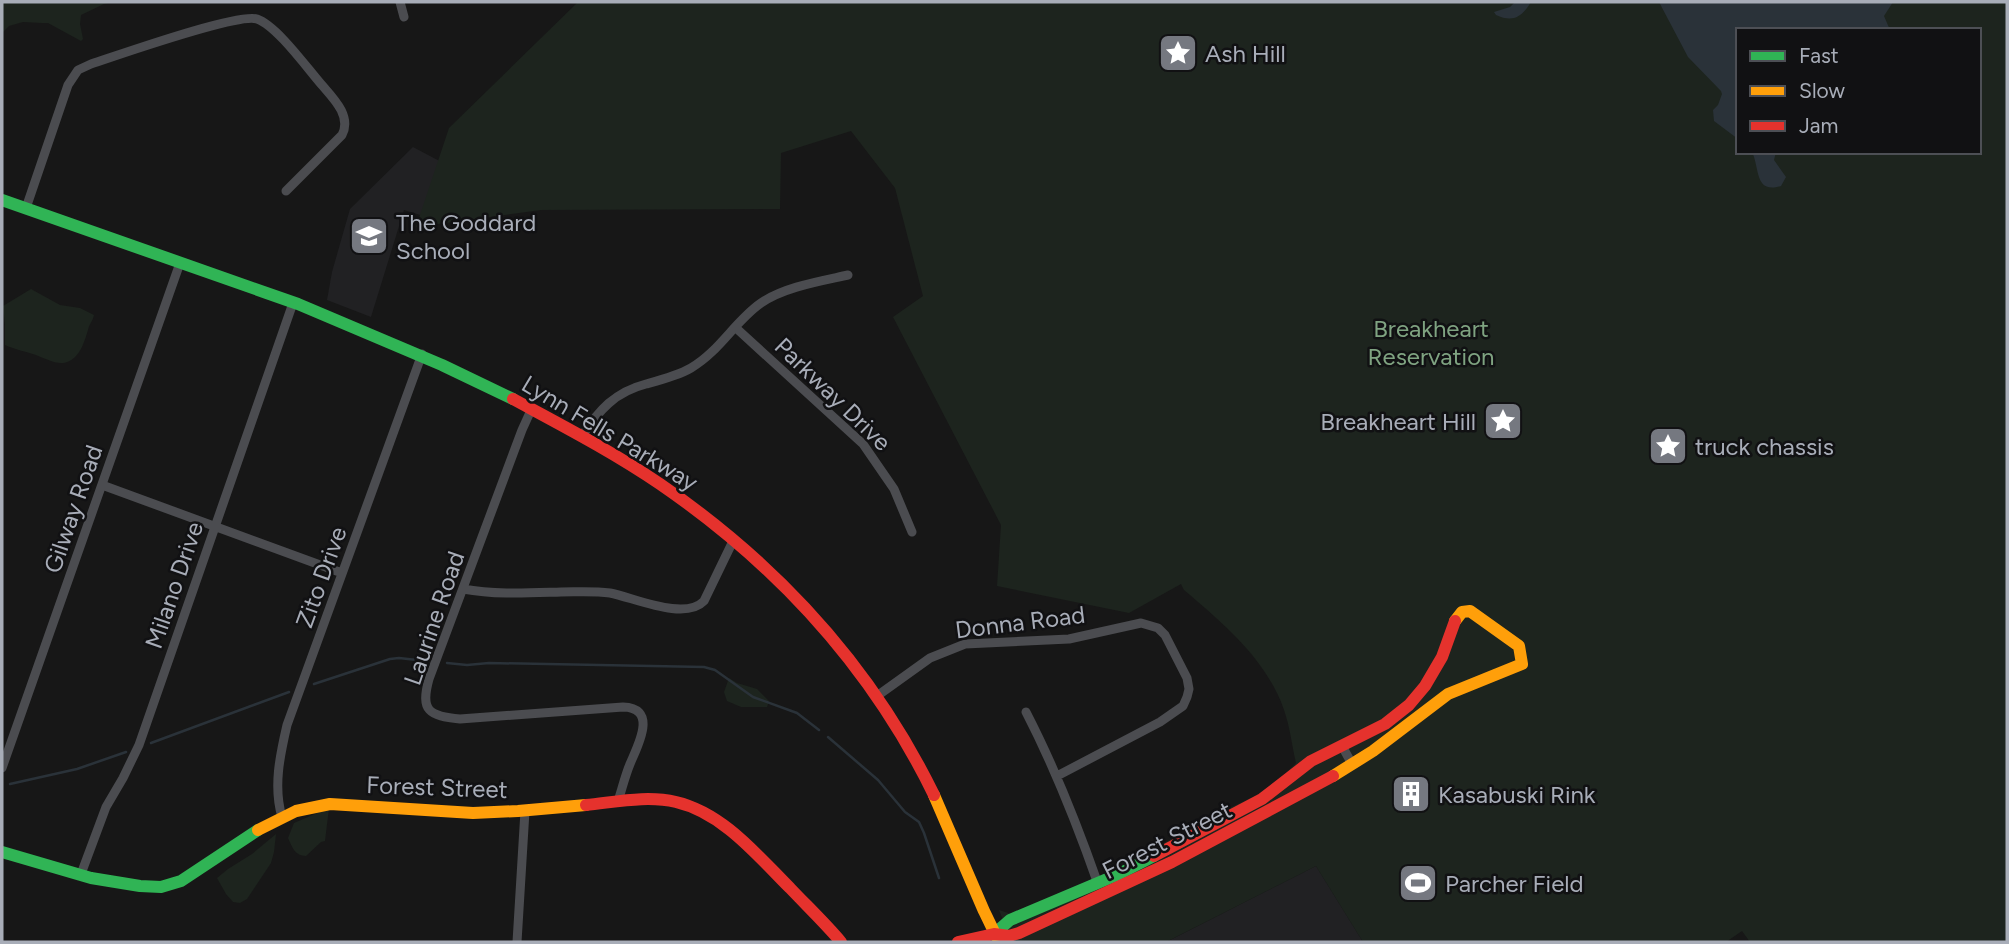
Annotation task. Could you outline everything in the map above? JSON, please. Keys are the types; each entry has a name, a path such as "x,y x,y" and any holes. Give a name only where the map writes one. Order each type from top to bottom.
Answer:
{"street":[{"path":"400,2 404,17"},
{"path":"26,208 68,85 78,71 91,64 213,26 249,18 264,23 277,34 328,93 346,121 345,130 340,137 286,191"},
{"name":"Lynn Fells Parkway","path":"2,200 332,317 422,354 532,408 666,488 734,539 771,571 832,635 877,696 908,744 933,792 997,938"},
{"name":"Gilway Road","path":"2,768 180,263"},
{"path":"582,436 598,411 609,401 637,386 685,372 712,353 761,303 790,290 848,275"},
{"name":"Milano Drive","path":"81,874 106,807 124,778 139,745 293,303"},
{"name":"Parkway Drive","path":"736,328 863,444 894,489 912,532"},
{"name":"Zito Drive","path":"282,817 278,803 278,784 285,733 422,354"},
{"name":"Laurine Road","path":"532,408 427,686 425,702 438,716 460,719 623,707 634,709 643,721 642,734 618,801"},
{"path":"102,485 342,573"},
{"path":"463,589 503,594 601,592 673,608 691,609 704,601 734,539"},
{"name":"Forest Street","path":"958,942 997,938 1019,933 1172,862 1317,786 1373,751 1448,694 1522,664 1520,646 1470,611 1462,612 1454,623 1442,657 1417,696 1385,724 1311,761 1262,799 1098,884 1010,920 997,938"},
{"name":"Donna Road","path":"877,696 930,658 965,644 1069,639 1141,623 1158,628 1165,635 1186,678 1189,689 1183,706 1160,722 1057,776"},
{"path":"1417,696 1428,709"},
{"path":"1026,712 1077,822 1098,884"},
{"path":"1342,746 1352,764"},
{"name":"Forest Street","path":"2,852 81,874 139,886 158,887 170,885 187,876 249,835 282,817 305,808 331,803 444,812 525,811 618,801 669,800 692,807 737,834 841,942"},
{"path":"517,942 525,811"}],"shaded area":[{"path":"1515,2 1531,2 1517,17 1502,17 1494,12 1510,7"},
{"path":"1659,2 1893,2 1884,16 1889,28 1736,28 1736,138 1714,121 1713,110 1718,105 1721,91 1688,57"},
{"name":"The Goddard School","path":"413,147 464,174 440,221 404,210 371,317 327,300 350,209"},
{"path":"1753,154 1776,154 1774,160 1786,177 1781,186 1772,187 1762,183"},
{"path":"1316,866 1363,942 1166,942 1184,933"}],"green space":[{"path":"2,2 113,2 81,15 81,41 48,23 23,22 9,26 2,33"},
{"name":"Breakheart Reservation","path":"578,2 2007,2 2007,942 1750,942 1742,931 1726,942 1363,942 1316,866 1166,942 1012,942 999,910 1011,914 1116,869 1257,795 1296,763 1284,710 1267,675 1242,644 1184,590 1181,584 1129,613 997,586 1001,525 893,317 923,296 895,188 851,131 781,153 780,209 541,210 416,227 449,128"},
{"path":"31,289 60,305 80,308 94,315 80,351 69,362 53,362 5,345 3,306"},
{"path":"729,678 757,689 769,701 767,707 741,707 727,701 724,692"},
{"path":"329,808 325,841 306,856 299,854 288,838 294,823"},
{"path":"276,834 271,863 247,899 240,903 233,902 217,878"}],"waterway":[{"path":"314,684 390,659 426,661"},
{"path":"447,663 704,667 715,670 753,697 797,713 819,730"},
{"path":"151,743 289,692"},
{"path":"828,737 878,780 905,812 919,822 939,878"},
{"path":"10,784 77,769 126,752"}],"traffic: fast":[{"path":"2,200 298,304 442,365 513,399"},
{"path":"2,852 91,878 161,887 181,881 258,830"},
{"path":"994,934 1010,920 1119,874 1154,856"}],"traffic: slow":[{"path":"1333,776 1373,751 1448,694 1522,664 1519,646 1470,611 1462,612 1455,621"},
{"path":"934,795 999,942"},
{"path":"258,830 296,811 330,804 473,813 586,805"}],"traffic: jam":[{"path":"513,399 606,450 660,484 703,515 782,584 851,661 909,748 934,795"},
{"path":"1154,856 1262,799 1311,761 1385,724 1409,705 1425,686 1442,657 1455,621"},
{"path":"958,942 994,934 1009,936 1019,933 1172,862 1333,776"},
{"path":"586,805 654,799 676,802 709,815 752,849 841,942"}],"place":[{"name":"Ash Hill","path":"1178,53"},
{"name":"The Goddard School","path":"369,236"},
{"name":"Breakheart Hill","path":"1503,421"},
{"name":"truck chassis","path":"1668,446"},
{"name":"Kasabuski Rink","path":"1411,794"},
{"name":"Parcher Field","path":"1418,883"}]}
